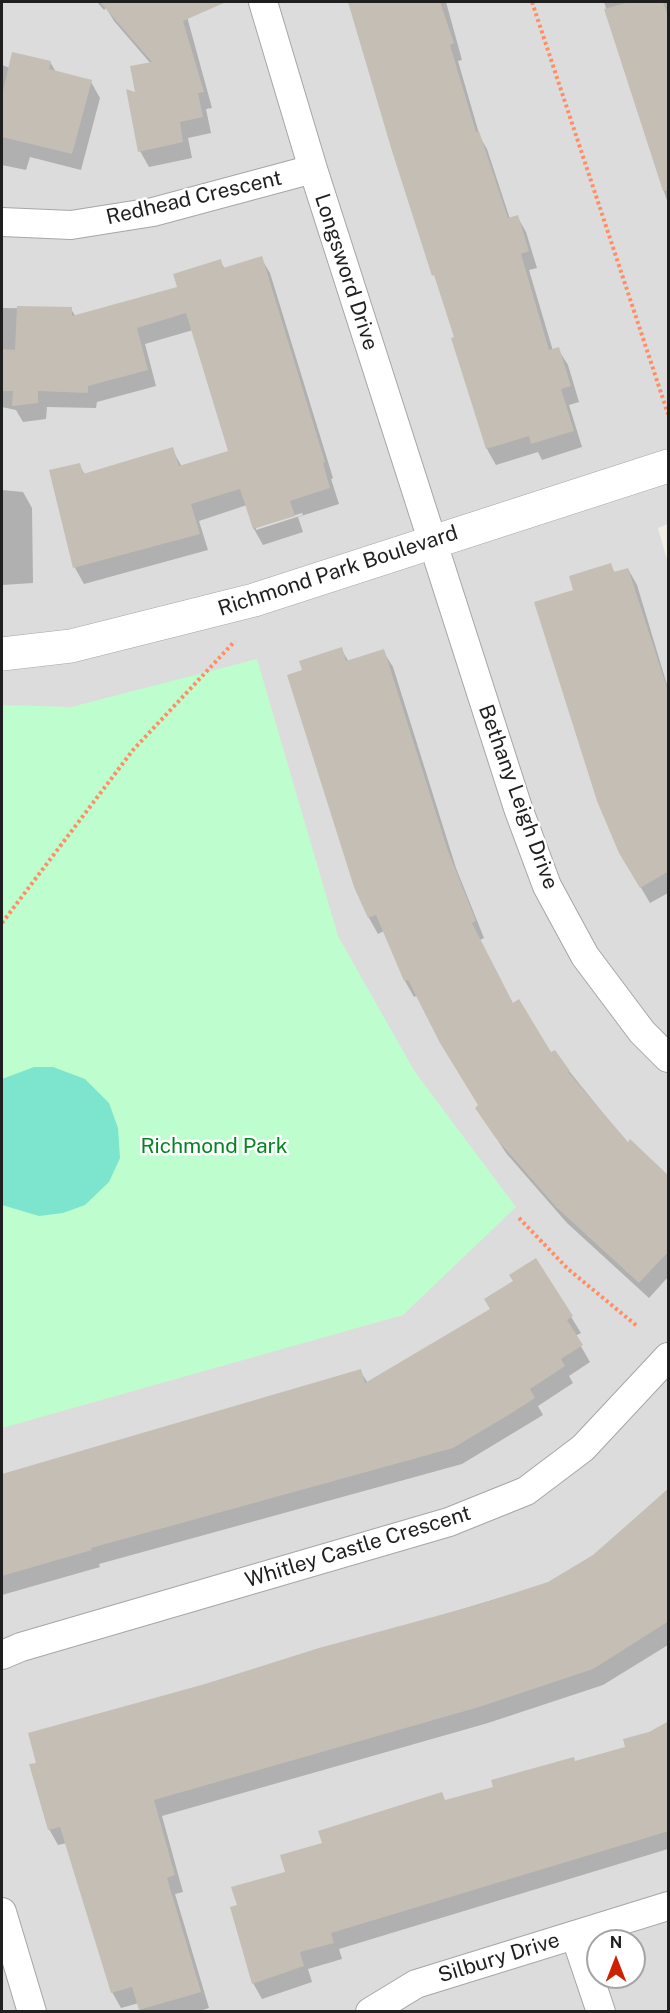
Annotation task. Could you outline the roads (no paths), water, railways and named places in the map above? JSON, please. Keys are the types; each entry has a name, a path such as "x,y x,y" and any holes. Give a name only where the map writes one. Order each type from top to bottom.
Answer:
{"street":[{"name":"Longsword Drive","path":"262,2 313,169 434,541"},
{"name":"Redhead Crescent","path":"2,222 71,225 153,212 313,169"},
{"name":"Richmond Park Boulevard","path":"2,654 71,646 254,600 669,466"},
{"name":"Bethany Leigh Drive","path":"434,541 518,808 547,886 585,956 642,1032 669,1058"},
{"name":"Whitley Castle Crescent","path":"2,1655 21,1647 448,1522 526,1491 583,1448 669,1357"},
{"name":"Silbury Drive","path":"370,2012 416,1984 669,1906"},
{"path":"2,1912 32,2012"},
{"path":"575,1935 601,2012"}],"park label":[{"name":"Richmond Park","path":"214,1147"}]}
